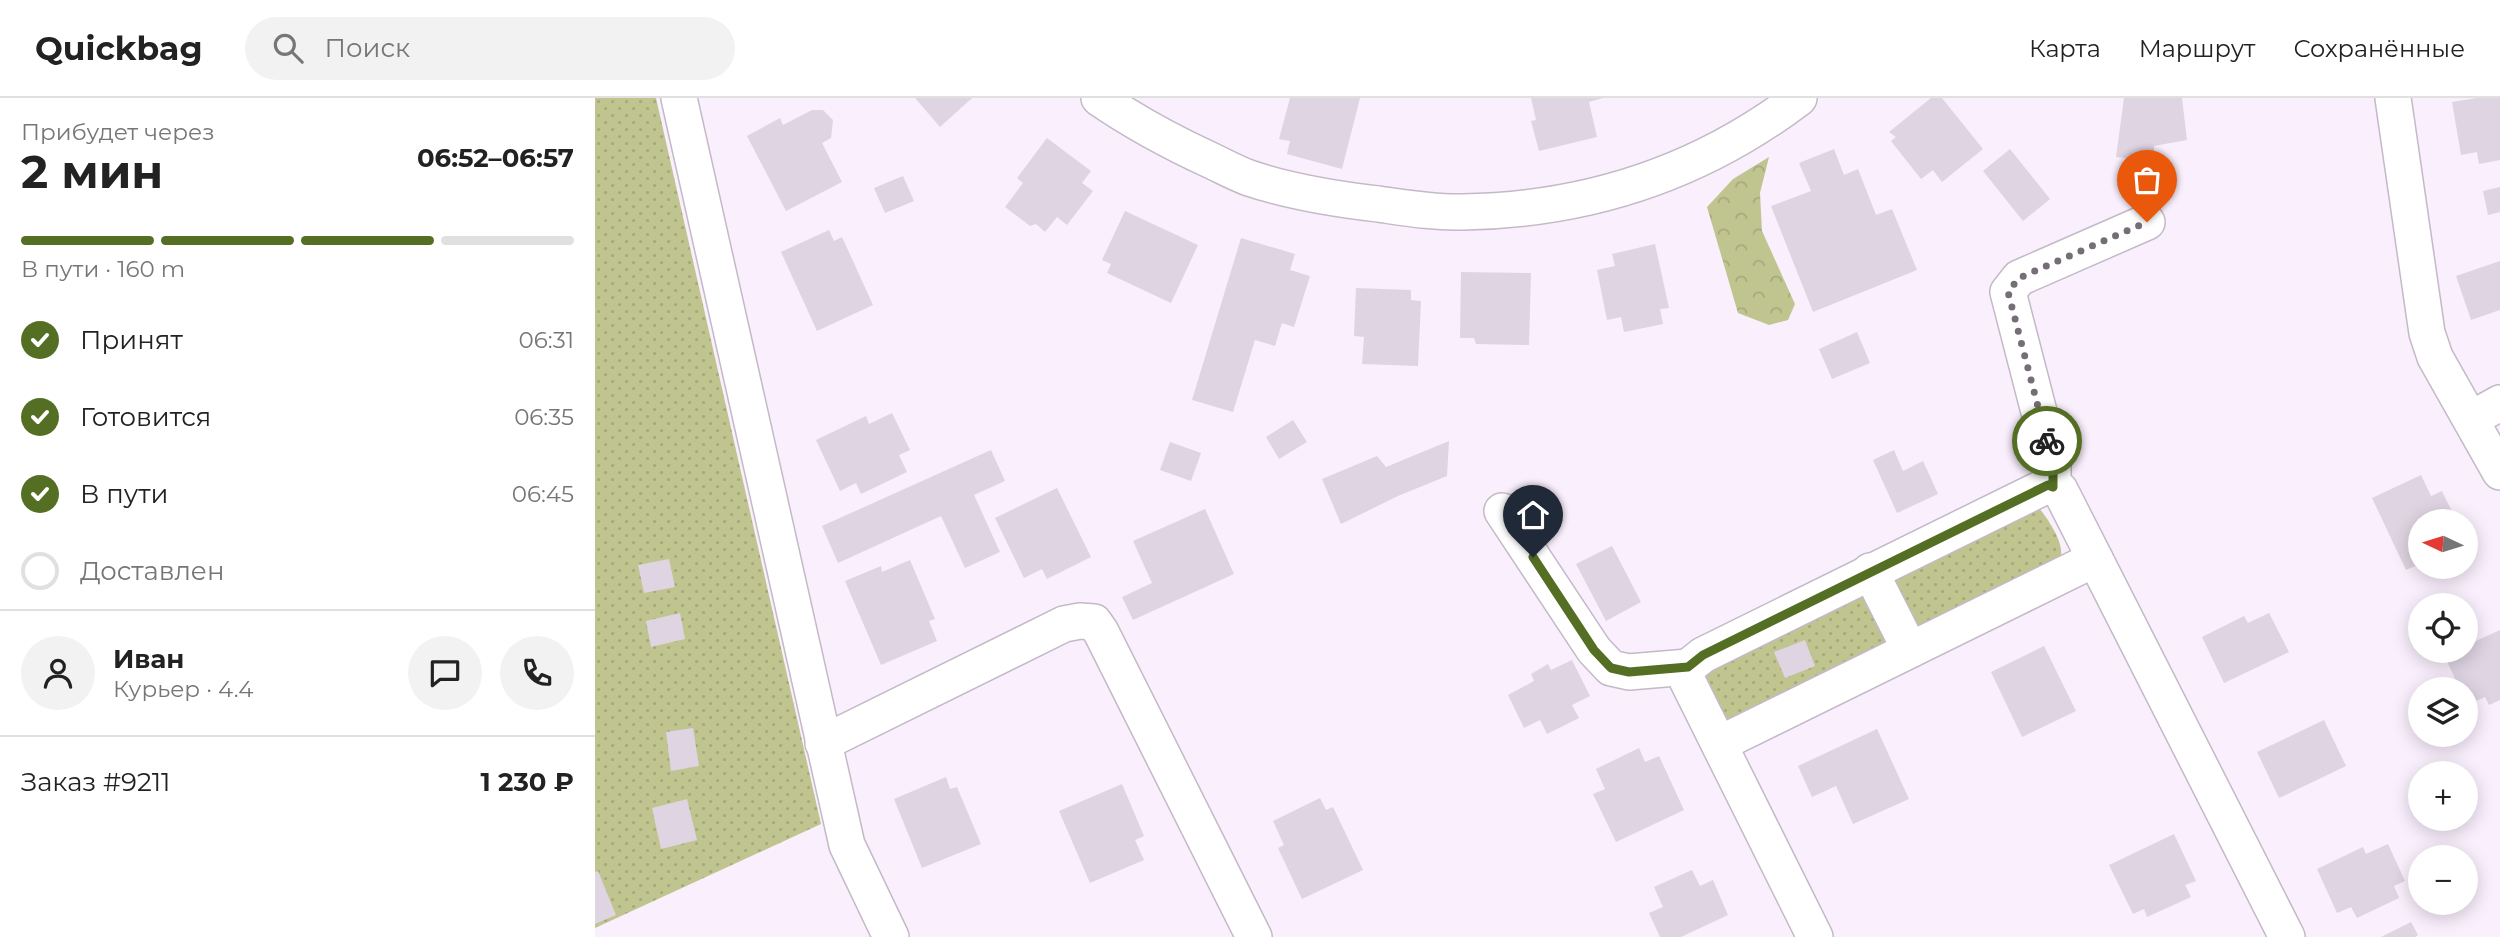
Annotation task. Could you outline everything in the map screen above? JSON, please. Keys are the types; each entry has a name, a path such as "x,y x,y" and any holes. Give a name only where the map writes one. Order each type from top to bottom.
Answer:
{"street":[{"path":"679,98 847,845 891,937"},
{"path":"1099,98 1173,142 1248,177 1326,198 1460,213 1508,210 1594,198 1645,181 1689,165 1725,147 1770,120 1799,98"},
{"path":"2393,98 2427,333 2435,356 2486,411 2500,472"},
{"path":"2053,487 2053,466 2008,292 2019,278 2147,222"},
{"path":"1502,511 1594,650 1611,668 1629,672 1688,667 1703,655 2048,485 2060,490 2287,937"},
{"path":"1719,744 2095,559"},
{"path":"1870,571 1910,650"},
{"path":"823,743 1064,624 1094,622 1254,937"},
{"path":"1688,667 1686,680 1815,937"}],"green space":[{"path":"595,98 656,98 821,824 595,928"},
{"path":"1769,157 1760,193 1762,231 1795,304 1788,320 1769,325 1738,313 1707,207 1733,179"},
{"path":"2039,508 2061,547 2060,559 1909,636 1881,581"},
{"path":"1872,586 1899,639 1726,723 1698,672"}],"building":[{"path":"915,98 972,98 940,127"},
{"path":"1290,98 1360,98 1342,169 1287,154 1290,141 1279,139"},
{"path":"1531,98 1603,98 1589,102 1597,137 1539,151 1531,121 1536,120"},
{"path":"1931,98 1942,98 1983,149 1942,182 1933,170 1921,179 1891,141 1896,137 1889,132"},
{"path":"2124,98 2182,98 2187,140 2154,146 2154,161 2116,157"},
{"path":"2500,98 2500,160 2479,164 2477,152 2461,155 2452,102"},
{"path":"812,110 823,110 833,120 831,138 822,143 842,182 786,211 747,136 780,118 783,125"},
{"path":"1047,138 1091,171 1082,183 1093,191 1067,225 1057,217 1045,232 1036,224 1030,226 1005,207 1023,183 1017,178"},
{"path":"1834,149 1844,175 1858,169 1876,215 1892,209 1917,270 1813,312 1771,206 1811,191 1799,163"},
{"path":"2010,149 2050,199 2023,221 1983,171"},
{"path":"903,176 914,201 885,213 874,188"},
{"path":"2500,187 2500,212 2488,215 2483,191"},
{"path":"1125,211 1198,245 1171,303 1107,273 1111,264 1102,260"},
{"path":"829,230 834,241 842,237 873,305 817,331 781,252"},
{"path":"1241,238 1295,254 1290,270 1310,276 1294,327 1282,323 1275,346 1255,340 1233,412 1192,400"},
{"path":"1655,244 1669,308 1660,309 1663,324 1624,332 1621,317 1607,320 1597,270 1615,266 1612,254"},
{"path":"2500,261 2500,310 2471,320 2456,276"},
{"path":"1461,272 1531,273 1529,345 1476,344 1474,338 1460,338"},
{"path":"1356,288 1411,290 1411,300 1421,301 1418,366 1362,364 1364,337 1354,336"},
{"path":"1857,332 1870,363 1832,379 1819,349"},
{"path":"892,413 910,450 899,455 907,472 861,494 856,483 840,491 816,440 866,416 869,424"},
{"path":"1293,420 1307,442 1279,459 1266,437"},
{"path":"1449,441 1447,476 1341,524 1322,479 1377,456 1386,467"},
{"path":"1170,442 1201,453 1191,481 1160,470"},
{"path":"991,450 1005,481 974,495 1000,552 965,568 941,516 838,563 822,526"},
{"path":"1894,450 1903,471 1923,461 1938,494 1897,513 1873,460"},
{"path":"2421,475 2431,496 2442,491 2451,509 2408,509 2408,569 2406,570 2372,498"},
{"path":"1057,488 1091,557 1047,579 1042,569 1024,578 995,518"},
{"path":"1205,509 1234,574 1133,620 1122,597 1152,583 1133,541"},
{"path":"1612,546 1641,602 1606,621 1576,564"},
{"path":"669,559 675,587 644,593 638,565"},
{"path":"910,560 935,619 929,621 937,641 881,665 845,581 881,566 882,572"},
{"path":"680,613 685,639 651,647 646,621"},
{"path":"2269,613 2289,652 2224,683 2202,637 2244,616 2248,623"},
{"path":"2500,630 2500,700 2489,705 2485,697 2478,700 2478,677 2454,677 2448,663 2478,663 2478,640"},
{"path":"1805,640 1815,666 1785,678 1774,652"},
{"path":"2044,646 2076,711 2022,737 1991,672"},
{"path":"1572,660 1590,696 1572,705 1579,718 1547,734 1540,720 1524,728 1508,695 1534,681 1531,674 1548,664 1551,670"},
{"path":"2324,720 2346,766 2279,798 2257,752"},
{"path":"693,728 699,766 671,771 666,732"},
{"path":"1877,729 1909,799 1853,824 1836,786 1812,797 1798,766"},
{"path":"1639,748 1645,762 1659,756 1684,810 1616,842 1593,794 1605,789 1596,769"},
{"path":"946,777 950,789 957,787 981,844 922,868 894,799"},
{"path":"1122,784 1144,836 1135,840 1144,860 1090,883 1059,811"},
{"path":"1320,798 1326,810 1333,807 1363,870 1302,899 1278,848 1284,845 1273,821"},
{"path":"687,799 697,840 661,849 652,808"},
{"path":"2174,834 2196,881 2185,885 2191,897 2147,917 2144,909 2133,914 2109,865"},
{"path":"2388,844 2405,881 2394,886 2399,898 2357,918 2351,907 2337,913 2317,869 2363,847 2366,854"},
{"path":"1692,870 1700,886 1713,880 1728,915 1681,937 1660,937 1649,913 1663,907 1654,887"},
{"path":"598,871 616,915 595,924 595,872"},
{"path":"2411,922 2418,935 2415,937 2381,937"}],"way so far":[{"path":"2047,441 2008,292 2019,278 2147,222"}],"route":[{"path":"1533,557 1594,650 1611,668 1629,672 1688,667 1703,655 1870,571 2048,485 2053,487 2053,466 2047,441"}]}
